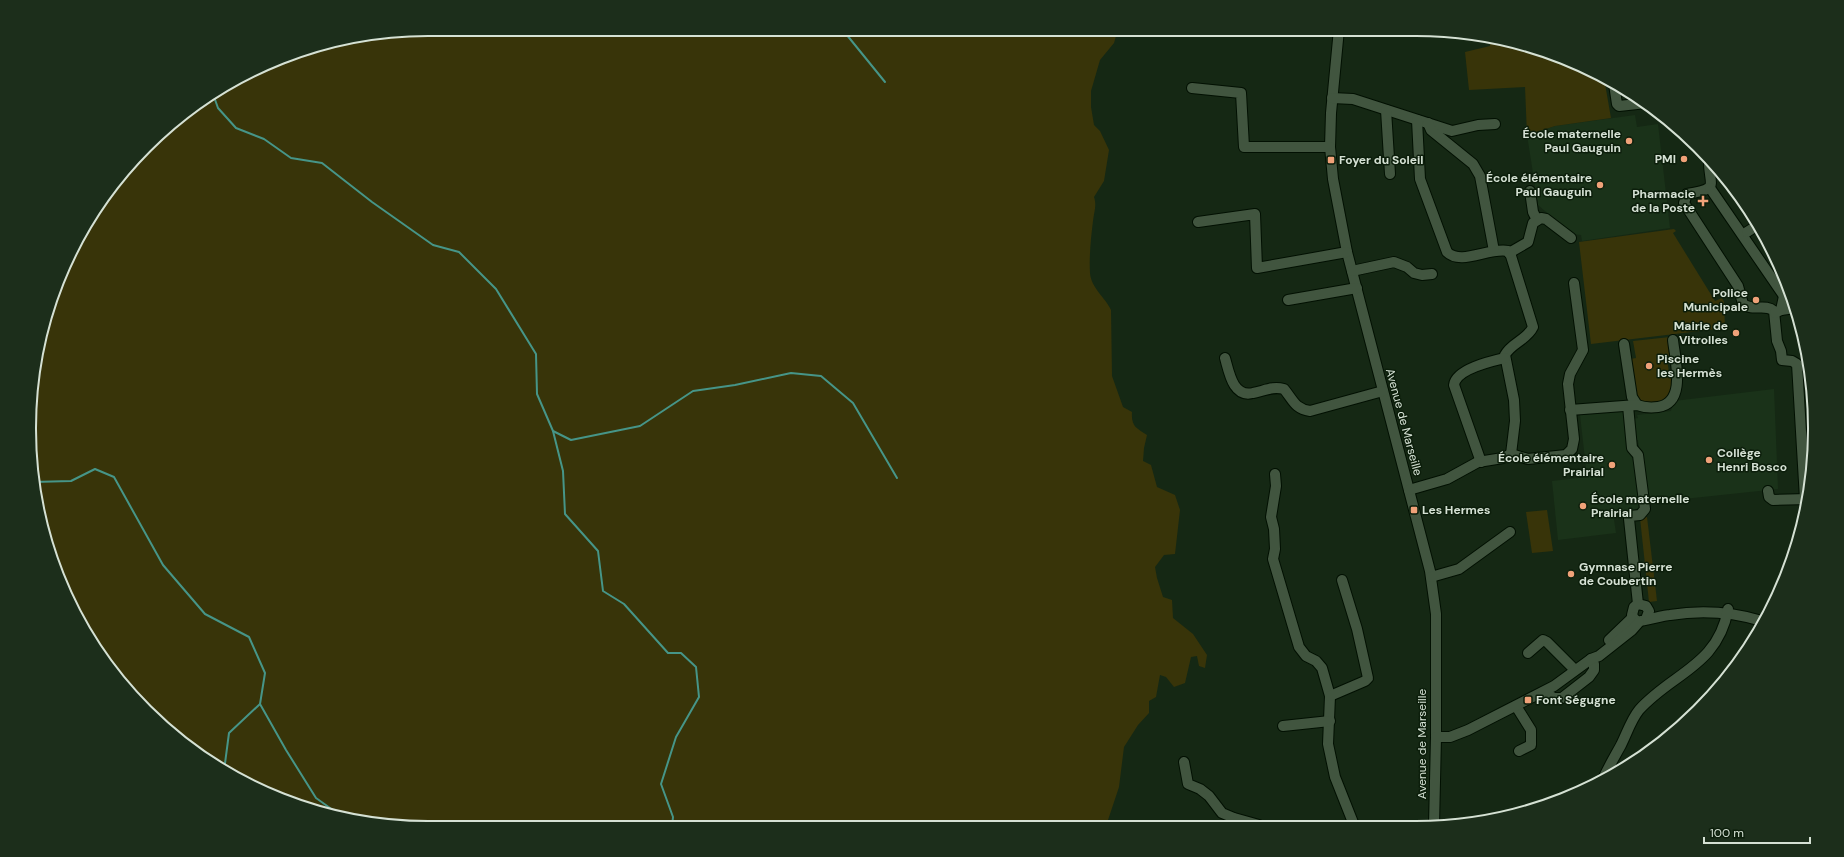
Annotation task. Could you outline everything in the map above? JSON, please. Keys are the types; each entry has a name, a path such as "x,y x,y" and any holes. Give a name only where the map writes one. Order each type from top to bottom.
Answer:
{"street":[{"name":"Avenue de Marseille","path":"1338,36 1332,98 1330,147 1333,179 1347,252 1431,577 1436,614 1434,820"},
{"path":"1192,88 1241,93 1244,147 1330,147"},
{"path":"1618,92 1617,104 1619,106 1637,104"},
{"path":"1332,98 1353,100 1452,131 1478,124 1495,124"},
{"path":"1386,110 1390,174"},
{"path":"1417,120 1420,179 1447,252 1451,257 1460,258 1501,249 1508,250 1533,327 1530,333 1508,349 1505,358 1514,400 1515,421 1513,449 1511,454"},
{"path":"1428,123 1431,130 1473,164 1480,176 1494,251"},
{"path":"1710,169 1712,183 1710,188 1705,191 1687,194 1684,203 1738,286 1740,299 1743,304 1750,308 1768,307 1778,311 1789,309"},
{"path":"1710,188 1781,285"},
{"path":"1530,191 1533,212 1537,220"},
{"path":"1198,222 1255,214 1257,268 1347,252"},
{"path":"1509,253 1528,242 1531,228 1537,220 1541,218 1546,219 1571,238"},
{"path":"1744,234 1753,228"},
{"path":"1352,272 1394,262 1407,266 1414,273 1422,275 1432,274"},
{"path":"1408,490 1447,479 1481,462 1503,458 1511,454 1528,459 1566,455 1572,449 1574,438 1568,384 1570,374 1583,350 1574,283"},
{"path":"1288,300 1357,288"},
{"path":"1785,297 1778,311 1777,341 1781,351 1782,360 1792,361 1798,366 1805,481"},
{"path":"1570,410 1633,405 1644,408 1665,406 1673,398 1678,388 1673,340"},
{"path":"1436,737 1450,737 1460,733 1543,692 1591,659 1604,652 1632,630 1639,619 1649,614 1643,606 1629,519 1630,516 1640,515 1644,509 1638,455 1632,448 1633,405 1624,344"},
{"path":"1225,358 1232,382 1240,391 1252,393 1270,388 1284,389 1296,407 1303,410 1310,411 1383,392"},
{"path":"1481,462 1454,385 1454,380 1458,376 1480,365 1505,358"},
{"path":"1275,474 1276,486 1271,517 1274,529 1275,549 1273,559 1299,647 1306,656 1316,661 1322,668 1330,696 1328,744 1335,777 1352,821"},
{"path":"1768,491 1769,497 1773,500 1801,499"},
{"path":"1431,577 1459,569 1510,532"},
{"path":"1330,696 1365,681 1368,678 1357,629 1342,580"},
{"path":"1639,619 1632,610 1643,606 1661,610 1692,606 1761,615"},
{"path":"1639,619 1693,611 1728,611 1758,619"},
{"path":"1607,771 1627,730 1639,710 1706,655 1721,632 1728,611"},
{"path":"1528,653 1543,640 1547,642 1575,670"},
{"path":"1543,692 1554,698 1562,698 1590,677 1594,670 1594,664 1591,659"},
{"path":"1516,706 1531,730 1531,745 1519,751"},
{"path":"1283,726 1330,720"},
{"path":"1184,762 1188,784 1200,789 1209,796 1222,812 1245,821"}],"shaded area":[{"path":"428,36 1116,36 1114,43 1100,60 1091,91 1091,107 1094,125 1100,131 1109,150 1104,181 1094,197 1095,206 1090,247 1090,273 1093,283 1111,310 1112,376 1123,407 1132,412 1133,424 1147,435 1143,461 1151,465 1157,487 1175,495 1180,510 1175,554 1164,555 1155,567 1157,578 1163,597 1172,600 1173,618 1193,634 1207,655 1205,668 1199,666 1197,656 1191,657 1185,683 1174,687 1166,677 1160,675 1156,697 1149,701 1149,713 1138,725 1124,747 1119,787 1108,820 403,820 377,818 327,808 278,791 255,781 210,755 190,740 170,724 133,687 102,647 89,625 76,602 57,555 49,530 39,480 36,428 37,403 39,377 49,327 66,278 76,255 102,210 117,190 133,170 170,133 210,102 255,76 302,57 327,49 377,39"},
{"path":"1490,44 1517,49 1542,57 1589,76 1605,85 1611,118 1555,126 1527,135 1525,87 1469,90 1465,52 1490,46"},
{"name":"École élémentaire Paul Gauguin","path":"1635,115 1637,127 1658,124 1670,228 1582,241 1581,235 1572,234 1538,205 1527,135 1555,126"},
{"path":"1674,229 1676,231 1673,233 1715,301 1722,298 1724,302 1725,328 1591,344 1579,242"},
{"name":"Piscine les Hermès","path":"1670,337 1671,354 1667,359 1669,372 1673,375 1673,392 1663,402 1644,405 1636,397 1630,359 1636,358 1633,341"},
{"name":"Collège Henri Bosco","path":"1774,389 1778,489 1646,503 1638,440 1635,440 1632,419 1638,418 1637,415 1671,411 1674,401"},
{"path":"1626,410 1636,456 1641,506 1635,510 1613,513 1616,533 1558,540 1552,481 1587,477 1580,415"},
{"path":"1547,510 1553,551 1532,553 1526,512"},
{"path":"1647,517 1657,601 1649,602 1640,518"}],"waterway":[{"path":"848,36 885,82"},
{"path":"215,99 218,108 236,128 264,139 291,158 322,163 372,202 433,245 459,252 496,289 536,354 537,394 553,431 563,471 565,514 598,551 603,591 624,604 668,653 681,653 696,667 699,697 676,737 661,784 673,817 673,821"},
{"path":"553,431 571,440 640,426 693,391 735,385 791,373 821,376 853,403 897,478"},
{"path":"39,482 71,481 95,469 114,477 163,565 205,614 249,637 265,673 260,704 229,733 225,764"},
{"path":"260,704 286,750 316,798 331,809"}],"place":[{"name":"École maternelle Paul Gauguin","path":"1629,141"},
{"name":"PMI","path":"1684,159"},
{"name":"Foyer du Soleil","path":"1331,160"},
{"name":"École élémentaire Paul Gauguin","path":"1600,185"},
{"name":"Pharmacie de la Poste","path":"1703,201"},
{"name":"Police Municipale","path":"1756,300"},
{"name":"Mairie de Vitrolles","path":"1736,333"},
{"name":"Piscine les Hermès","path":"1649,366"},
{"name":"Collège Henri Bosco","path":"1709,460"},
{"name":"École élémentaire Prairial","path":"1612,465"},
{"name":"École maternelle Prairial","path":"1583,506"},
{"name":"Les Hermes","path":"1414,510"},
{"name":"Gymnase Pierre de Coubertin","path":"1571,574"},
{"name":"Font Ségugne","path":"1528,700"}]}
